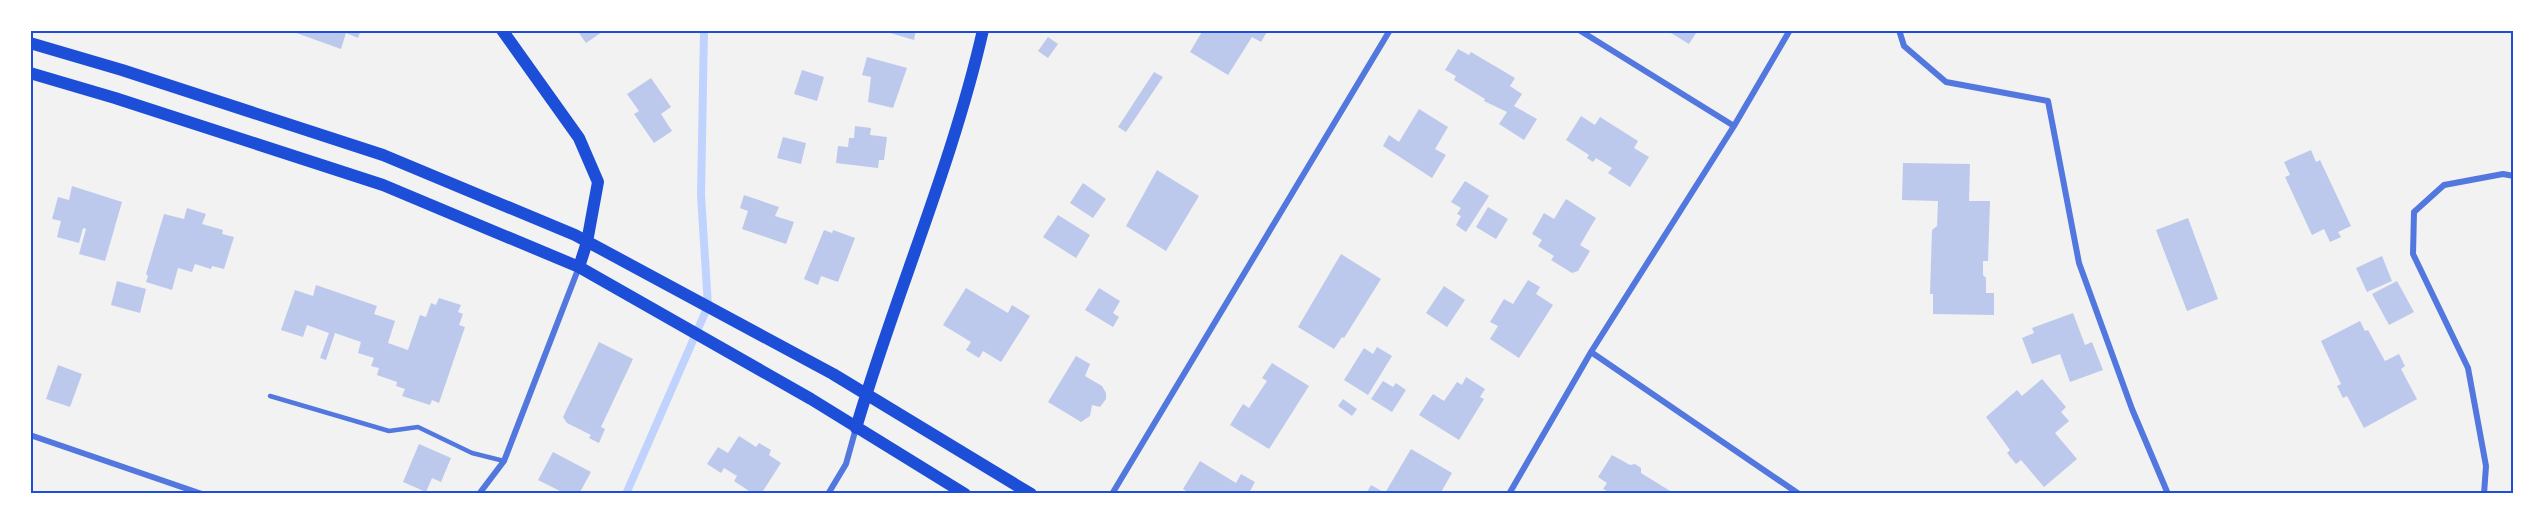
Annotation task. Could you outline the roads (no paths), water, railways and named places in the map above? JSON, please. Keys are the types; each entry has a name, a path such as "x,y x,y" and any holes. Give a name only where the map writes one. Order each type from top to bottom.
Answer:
{"main road":[{"path":"502,30 579,138 598,182 587,242 579,267"},
{"path":"856,428 881,345 936,190 983,30"},
{"path":"30,43 122,70 383,155 533,217 587,242 866,394 1031,494"},
{"path":"30,74 115,98 383,185 579,267 811,399 965,494"}],"street":[{"path":"1112,494 1390,30"},
{"path":"1579,30 1734,126"},
{"path":"1509,494 1591,352 1734,126 1790,30"},
{"path":"1899,30 1904,46 1946,82 2048,101 2079,263 2132,409 2168,494"},
{"path":"2484,494 2486,466 2468,368 2413,254 2414,212 2444,184 2503,174 2514,176"},
{"path":"479,494 504,461 579,267"},
{"path":"1591,352 1799,494"},
{"path":"828,494 846,464 856,428"},
{"path":"30,435 202,494"}],"lane":[{"path":"270,396 389,431 418,427 472,453 504,461"}],"waterway":[{"path":"626,494 708,306 701,195 704,30"}]}
